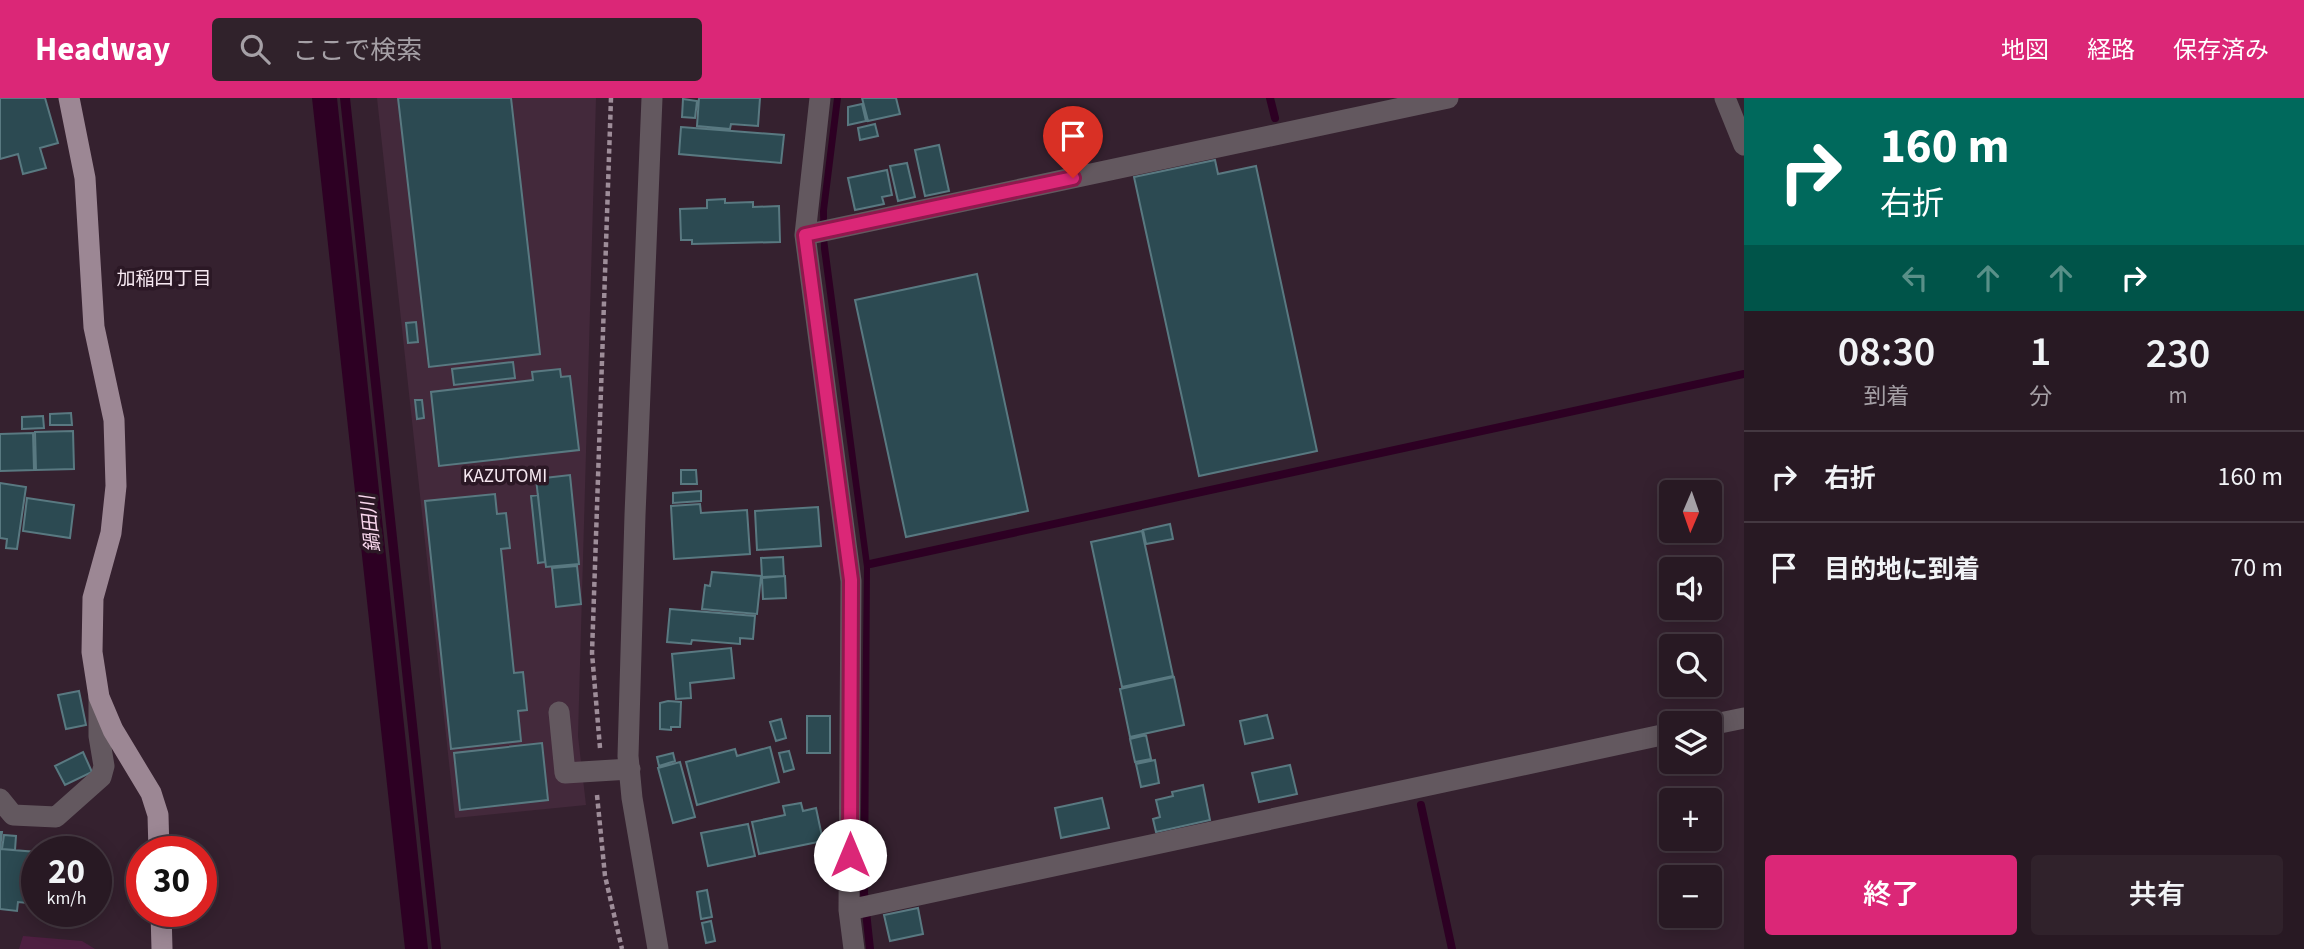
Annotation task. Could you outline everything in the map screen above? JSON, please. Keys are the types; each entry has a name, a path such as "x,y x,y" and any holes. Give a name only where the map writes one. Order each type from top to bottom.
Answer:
{"main road":[{"path":"69,98 85,178 94,327 114,420 116,486 111,533 93,598 92,652 99,697 113,730 151,793 158,815 159,836"},
{"path":"161,927 162,949"}],"street":[{"path":"652,98 635,515 630,769 632,798 658,949"},
{"path":"820,98 817,232 851,580 860,908 854,949"},
{"path":"817,232 1448,98"},
{"path":"1725,98 1744,145"},
{"path":"0,799 13,816 56,817 101,777 104,766 99,736 99,697"},
{"path":"559,712 565,773 630,769"},
{"path":"1722,723 1744,718"},
{"path":"860,908 1659,736"}],"path":[{"path":"611,98 592,653 600,746 596,790 605,876 622,949"}],"shaded area":[{"path":"377,98 596,98 578,736 586,805 455,818"},
{"path":"23,936 82,941 95,949 19,949"}],"water":[{"name":"鍋田川","path":"312,98 337,98 428,949 405,949"},
{"path":"340,98 350,98 441,949 432,949"},
{"path":"834,98 841,98 827,210 827,239 870,564 868,893 874,949 866,949 860,893 864,567 821,249 820,211"}],"building":[{"path":"0,98 45,98 58,143 40,148 46,168 23,174 18,154 0,159"},
{"path":"398,98 511,98 540,354 429,367"},
{"path":"699,98 760,98 758,126 731,124 730,129 697,126"},
{"path":"862,98 896,98 900,114 868,121"},
{"path":"683,99 697,101 695,118 682,117"},
{"path":"862,104 866,121 848,125 848,107"},
{"path":"875,124 878,136 860,140 858,128"},
{"path":"681,127 784,135 781,163 679,154"},
{"path":"939,145 949,191 925,196 915,150"},
{"path":"1215,160 1218,174 1256,166 1317,451 1199,476 1134,177"},
{"path":"907,163 915,197 898,201 890,166"},
{"path":"887,170 892,195 882,197 884,204 855,210 848,178"},
{"path":"725,199 725,203 753,202 753,207 779,206 780,242 692,244 692,240 681,240 680,209 707,208 707,200"},
{"path":"977,274 1028,511 906,537 855,300"},
{"path":"416,322 418,342 408,343 406,323"},
{"path":"513,362 515,378 454,385 452,369"},
{"path":"560,369 561,377 570,376 579,450 439,466 431,392 533,380 532,372"},
{"path":"415,400 422,400 424,418 417,419"},
{"path":"71,413 72,425 50,425 50,414"},
{"path":"43,416 44,428 22,429 22,417"},
{"path":"73,431 74,469 36,470 35,432"},
{"path":"33,433 34,470 0,471 0,434"},
{"path":"681,470 696,470 697,484 681,484"},
{"path":"570,475 579,564 546,567 536,479"},
{"path":"0,483 26,487 17,549 6,548 7,539 0,538"},
{"path":"701,491 701,501 673,503 673,493"},
{"path":"495,494 497,514 506,513 510,548 501,549 514,673 523,672 527,710 518,711 521,741 451,749 425,501"},
{"path":"538,495 545,562 538,563 531,496"},
{"path":"27,498 74,505 70,538 23,531"},
{"path":"700,504 701,513 747,510 750,554 674,559 671,506"},
{"path":"818,507 821,546 757,550 755,511"},
{"path":"1170,524 1173,539 1146,544 1143,530"},
{"path":"1142,531 1173,676 1122,687 1091,542"},
{"path":"783,557 784,576 762,577 761,558"},
{"path":"577,566 581,604 556,607 552,568"},
{"path":"712,572 761,576 757,614 702,609 705,585 710,586"},
{"path":"785,576 786,598 763,599 762,578"},
{"path":"670,609 755,616 753,639 740,638 740,644 692,640 691,644 667,642"},
{"path":"731,648 734,678 690,683 691,698 676,699 672,654"},
{"path":"1174,677 1184,725 1130,737 1120,689"},
{"path":"79,691 86,725 66,729 58,695"},
{"path":"681,702 680,727 671,727 671,730 660,729 660,703"},
{"path":"1267,715 1273,738 1245,744 1240,721"},
{"path":"807,716 830,716 830,753 807,753"},
{"path":"781,719 786,738 776,741 770,722"},
{"path":"1146,735 1151,759 1135,762 1130,739"},
{"path":"542,743 548,800 460,810 454,753"},
{"path":"770,747 779,782 697,805 686,762 735,749 737,756"},
{"path":"789,751 794,769 784,772 779,753"},
{"path":"83,752 92,772 65,785 55,766"},
{"path":"673,753 675,761 659,766 657,757"},
{"path":"1155,760 1159,783 1141,787 1136,764"},
{"path":"680,762 695,817 673,823 658,768"},
{"path":"1290,765 1297,794 1259,802 1252,773"},
{"path":"1203,785 1210,820 1156,832 1153,819 1160,817 1156,800 1173,796 1172,792"},
{"path":"1102,798 1109,828 1061,838 1055,808"},
{"path":"801,803 803,811 816,808 823,841 759,854 752,822 785,815 783,806"},
{"path":"748,824 755,856 708,866 701,833"},
{"path":"4,835 16,836 15,850 2,849"},
{"path":"0,849 21,851 21,902 18,902 17,911 0,909"},
{"path":"707,890 712,917 701,919 697,892"},
{"path":"918,908 923,934 890,941 884,915"},
{"path":"711,921 715,941 706,943 702,923"}],"waterway":[{"path":"1270,98 1275,118"},
{"path":"870,564 1744,374"},
{"path":"1421,805 1452,949"}],"district":[{"name":"加稲四丁目","path":"164,279"},
{"name":"KAZUTOMI","path":"505,476"}],"route":[{"path":"850,855 851,580 805,235 1073,178"}]}
